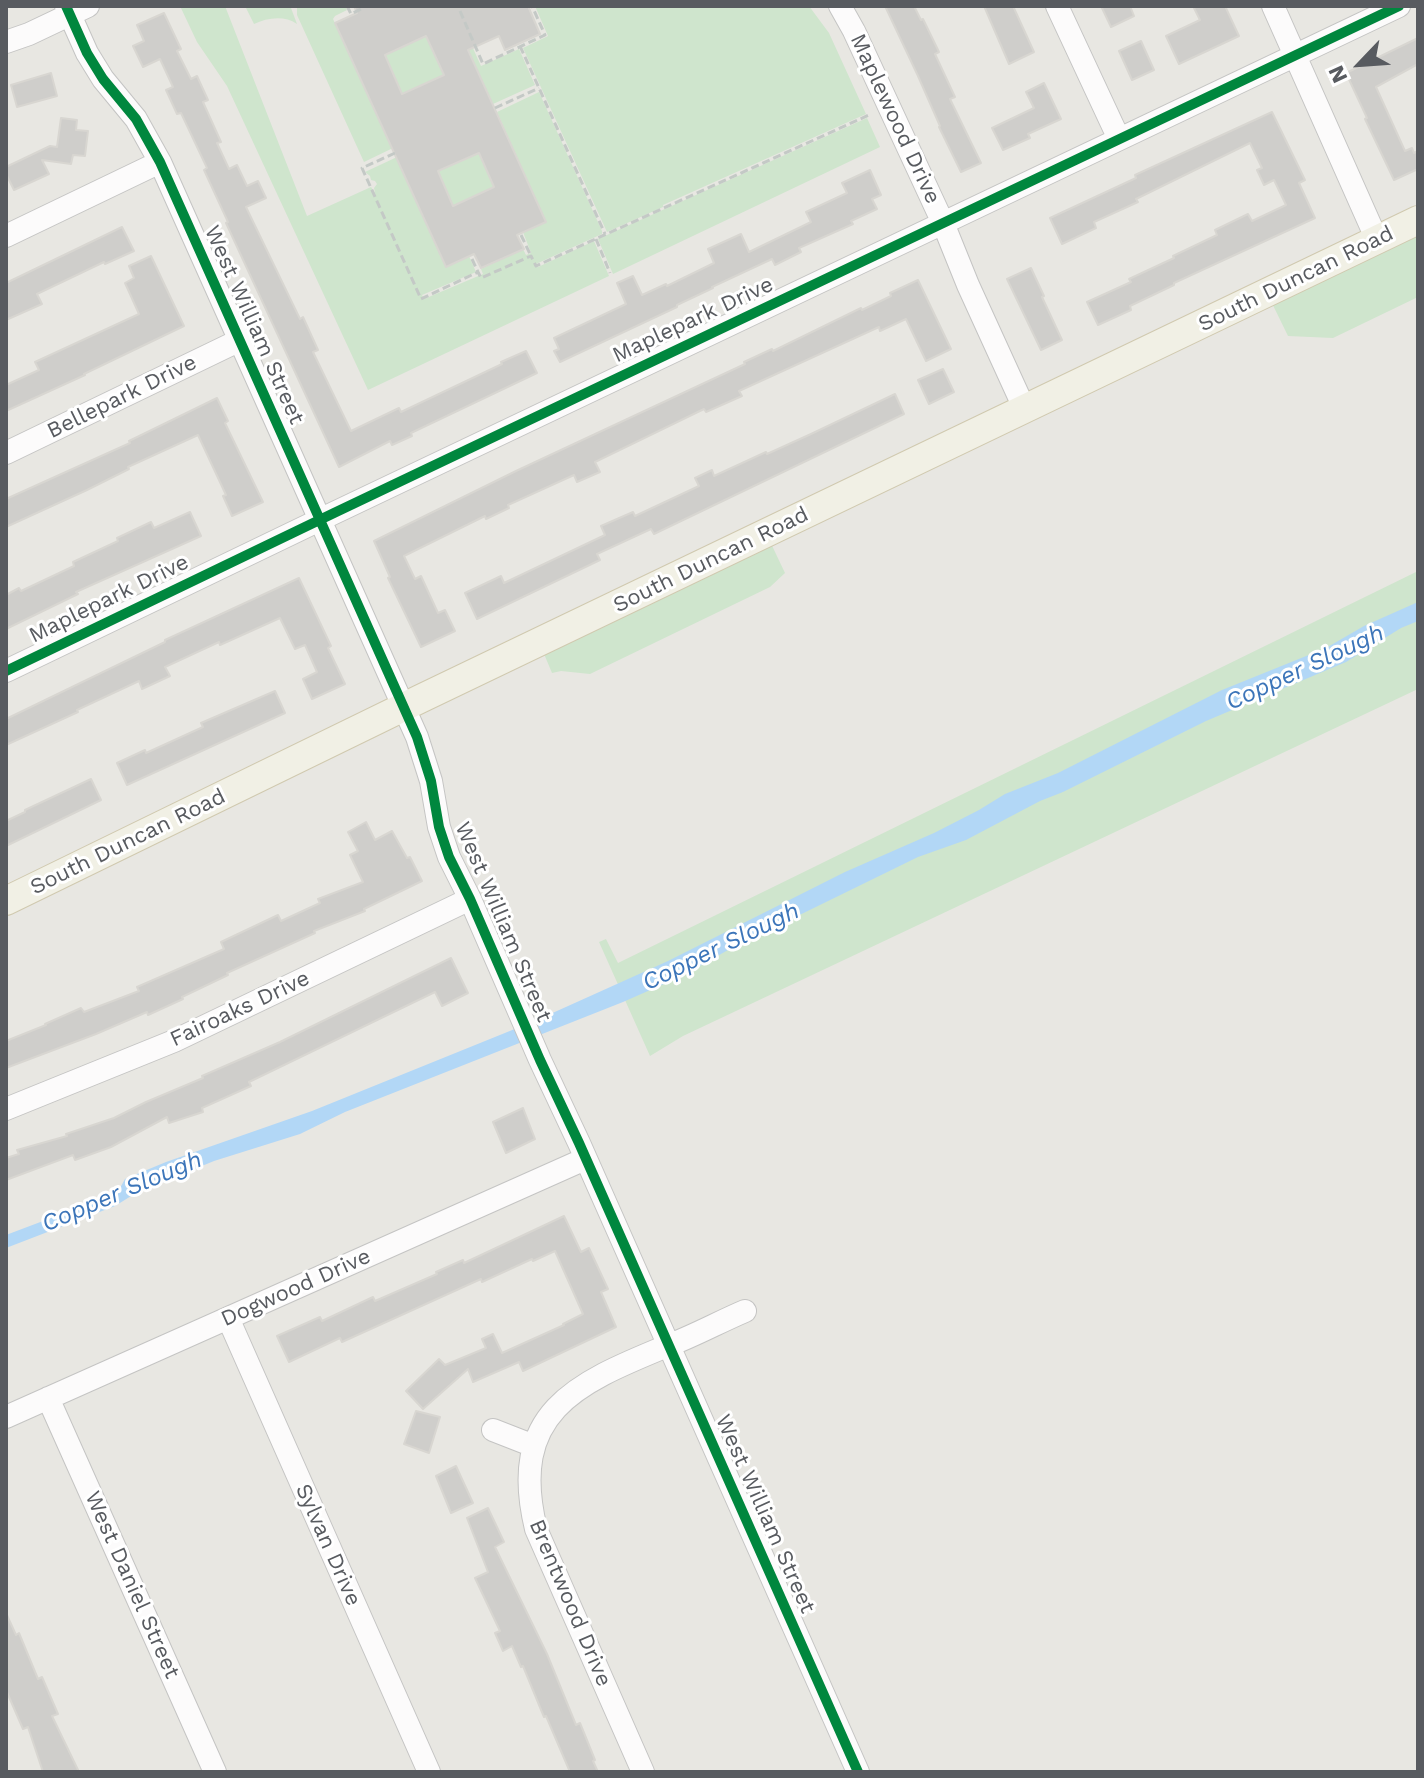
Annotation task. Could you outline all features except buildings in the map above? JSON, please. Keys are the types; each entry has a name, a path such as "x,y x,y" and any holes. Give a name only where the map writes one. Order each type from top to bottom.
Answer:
{"main road":[{"name":"South Duncan Road","path":"6,901 1418,220"}],"street":[{"name":"Maplewood Drive","path":"840,6 943,223 1025,410"},
{"path":"1057,6 1119,139"},
{"path":"1273,6 1377,240"},
{"name":"Maplepark Drive","path":"6,671 1399,6"},
{"path":"6,42 29,34 75,9"},
{"name":"West William Street","path":"75,9 87,53 103,79 136,119 160,162 403,708 423,754 449,857 858,1772"},
{"path":"6,236 160,162"},
{"name":"Bellepark Drive","path":"6,453 238,341"},
{"name":"Fairoaks Drive","path":"6,1109 174,1041 470,899"},
{"name":"Dogwood Drive","path":"6,1417 585,1159"},
{"name":"Brentwood Drive","path":"643,1772 536,1529 530,1504 534,1446 546,1419 577,1388 638,1357 745,1311"},
{"name":"Sylvan Drive","path":"228,1318 429,1772"},
{"name":"West Daniel Street","path":"48,1398 215,1772"},
{"path":"493,1430 534,1446"}],"path":[{"path":"347,6 351,14 361,9"},
{"path":"460,11 483,64 545,35 532,6"},
{"path":"520,46 605,234"},
{"path":"495,108 539,88"},
{"path":"521,235 536,266 869,115"},
{"path":"395,153 362,168 421,299 478,272"},
{"path":"596,239 610,273"},
{"path":"472,259 481,278 531,256"}],"green space":[{"path":"180,6 225,6 307,216 371,187 375,193 377,184 365,172 397,157 447,266 469,256 476,272 422,295 424,299 483,274 481,269 523,249 526,255 531,253 523,232 546,222 497,112 539,92 602,234 536,264 538,267 594,241 609,276 368,390 227,86 197,42"},
{"path":"245,6 291,8 297,24 276,18 254,24"},
{"path":"297,6 345,6 347,10 333,19 393,148 364,162 297,15"},
{"path":"535,6 809,6 829,33 866,114 607,232 523,48 548,36"},
{"path":"457,13 481,66 519,49 535,85 493,104 452,15"},
{"path":"426,36 444,75 402,94 385,55"},
{"path":"867,118 880,147 613,274 598,239"},
{"path":"479,153 494,187 453,206 438,171"},
{"path":"1418,220 1418,297 1333,338 1288,336 1267,293"},
{"path":"766,533 785,573 770,587 590,674 552,673 539,642"},
{"path":"1418,571 1418,689 683,1036 650,1056 599,942 606,939 618,963"}],"water":[{"name":"Copper Slough","path":"1418,602 1418,621 1346,662 1206,721 966,840 918,857 728,950 682,976 345,1112 300,1134 214,1161 136,1193 115,1206 6,1248 6,1235 120,1188 125,1179 312,1111 537,1020 668,961 845,872 934,833 1005,794 1058,773 1222,690 1326,648 1364,626"}],"cycle path":[{"path":"66,6 87,53 103,79 136,119 160,162 417,737 449,857 858,1772"},
{"path":"6,671 1399,6"}]}
